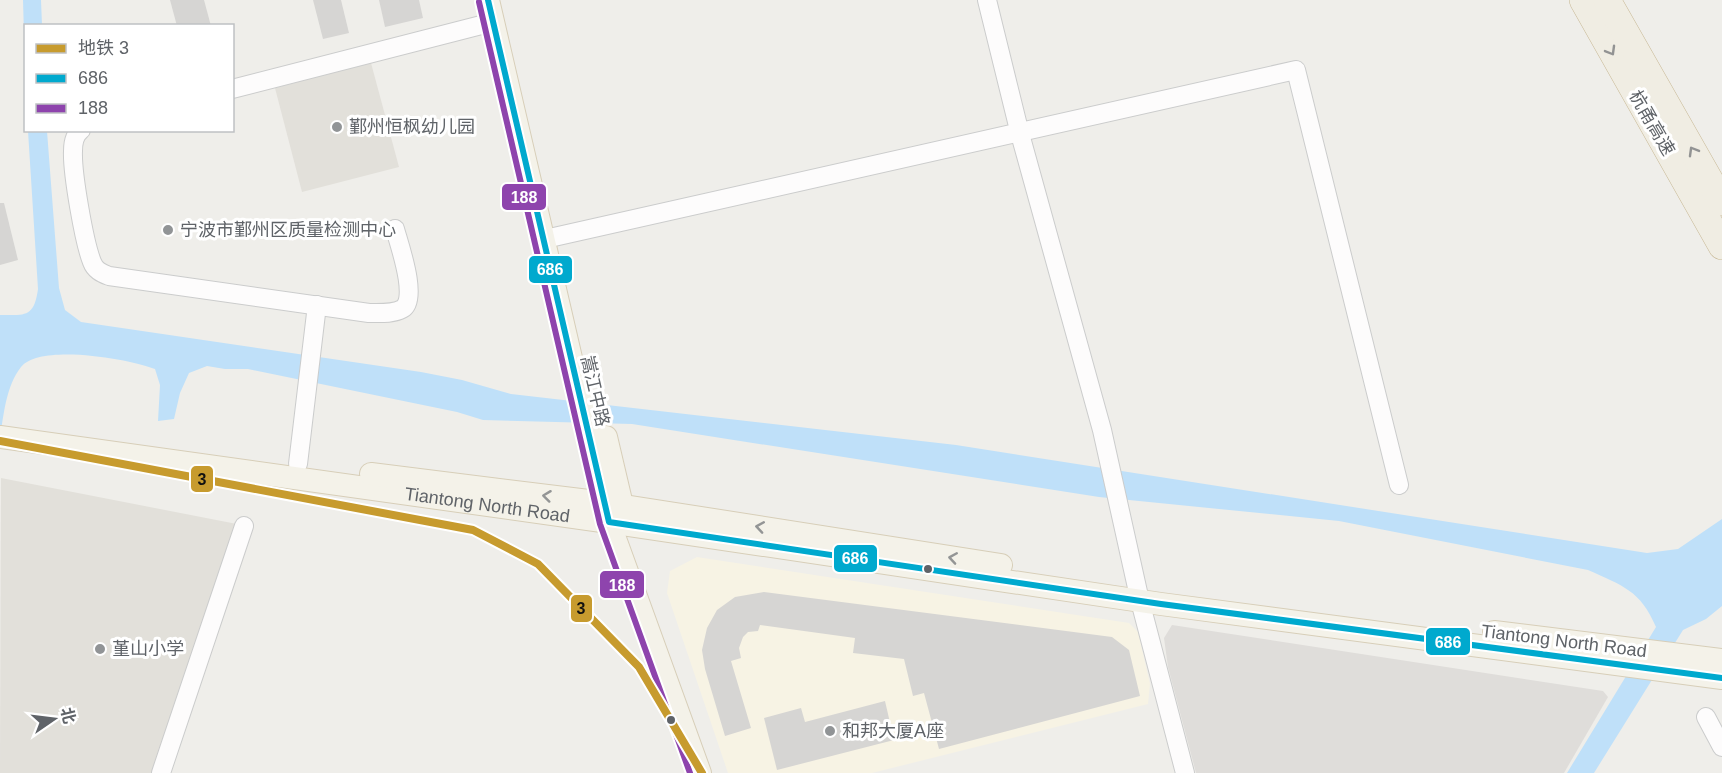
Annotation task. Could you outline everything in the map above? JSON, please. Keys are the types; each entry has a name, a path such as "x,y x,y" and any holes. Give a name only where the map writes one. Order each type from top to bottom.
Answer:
{"highway":[{"name":"杭甬高速","path":"1583,0 1722,246"},
{"name":"杭甬高速","path":"1607,0 1722,202"}],"main road":[{"name":"嵩江中路","path":"488,0 552,238 571,356 592,445 700,773"},
{"name":"嵩江中路","path":"503,0 552,238 616,514 714,773"},
{"path":"10,422 616,514"},
{"name":"Tiantong North Road","path":"0,437 616,514 1722,678"},
{"name":"Tiantong North Road","path":"1315,617 1722,660"}],"street":[{"path":"987,0 1020,134 1144,592 1185,773"},
{"path":"234,88 494,22"},
{"path":"552,238 1296,70 1400,485"},
{"path":"80,132 73,142 72,154 92,263 100,273 369,313 403,309 409,302 410,289 395,229"},
{"path":"298,464 317,305"},
{"path":"161,773 244,526"},
{"path":"1706,717 1722,747"}],"shaded area":[{"name":"鄞州恒枫幼儿园","path":"371,63 399,167 302,192 275,88"},
{"name":"堇山小学","path":"1,478 242,525 158,773 0,773"},
{"path":"697,557 1129,623 1138,632 1150,684 1148,704 872,773 728,773 667,593 670,571"},
{"path":"1172,625 1603,691 1608,697 1564,773 1196,773 1168,667 1164,638"}],"water":[{"path":"23,0 41,0 42,24 24,24 24,35"},
{"path":"28,132 47,132 59,288 65,310 81,322 421,372 462,380 511,394 956,445 1647,553 1678,549 1722,519 1722,606 1706,619 1683,630 1594,773 1567,773 1656,627 1637,597 1621,585 1588,570 1339,521 1099,497 632,424 483,420 457,412 248,369 207,366 189,373 180,393 174,419 158,421 160,385 155,369 126,361 86,355 46,356 31,360 21,367 9,391 0,437 0,315 27,313 34,305 38,289"}],"building":[{"path":"170,0 204,0 210,24 176,24"},
{"path":"313,0 341,0 349,33 323,39"},
{"path":"379,0 419,0 423,18 385,27"},
{"path":"0,203 4,203 18,260 0,265"},
{"path":"764,592 1112,637 1129,650 1140,696 939,749 924,693 913,696 904,659 853,653 855,638 760,625 758,631 748,632 743,637 739,648 741,658 731,661 751,728 725,736 705,669 702,650 707,628 717,610 735,597"},
{"name":"和邦大厦A座","path":"885,701 894,740 777,770 764,718 801,708 805,722"}],"metro line":[{"name":"3","path":"0,441 473,530 538,564 639,667 702,773"}],"transit line":[{"name":"686","path":"488,0 609,522 1161,604 1722,678"},
{"name":"188","path":"479,2 600,524 690,773"}],"place":[{"name":"鄞州恒枫幼儿园","path":"337,127"},
{"name":"宁波市鄞州区质量检测中心","path":"168,230"},
{"name":"堇山小学","path":"100,649"},
{"name":"和邦大厦A座","path":"830,731"}]}
